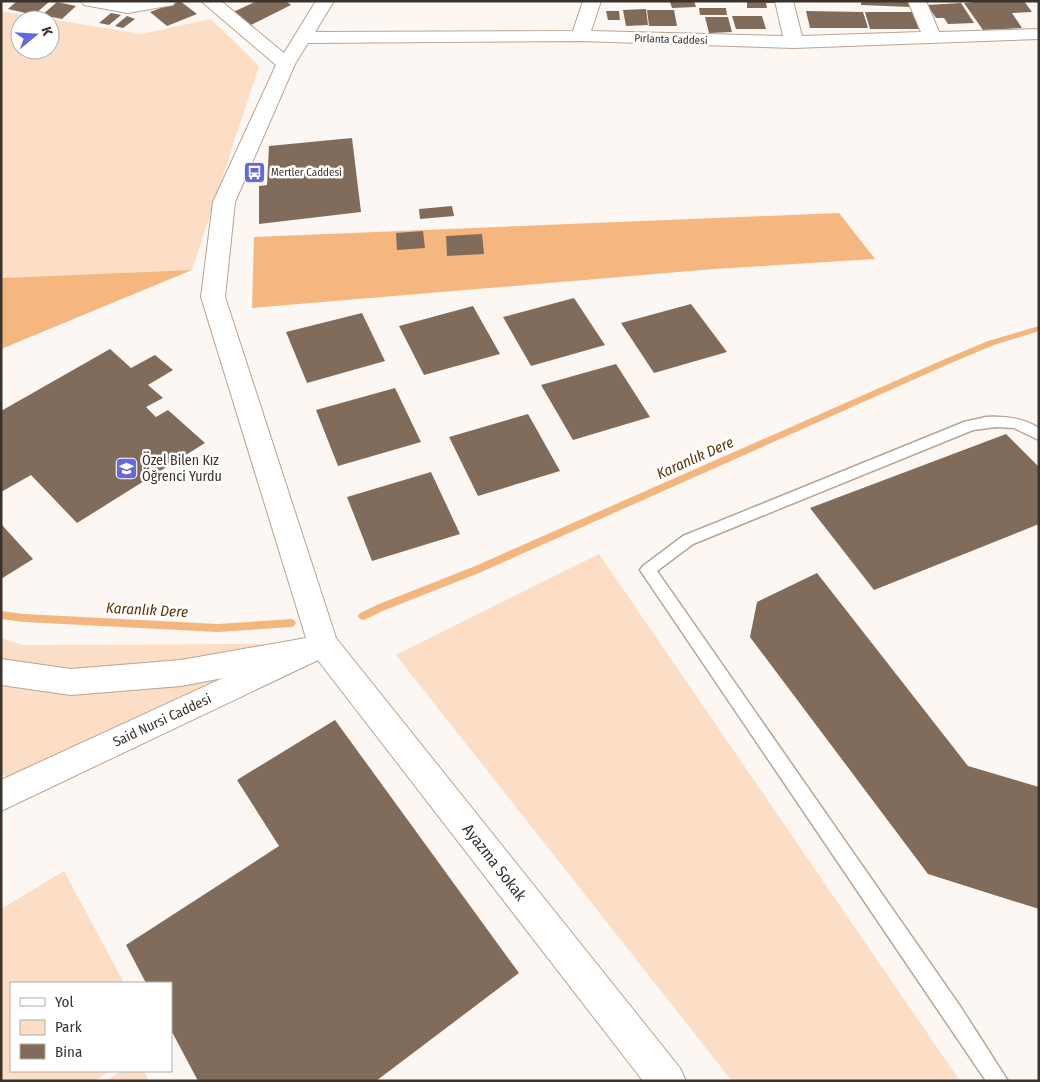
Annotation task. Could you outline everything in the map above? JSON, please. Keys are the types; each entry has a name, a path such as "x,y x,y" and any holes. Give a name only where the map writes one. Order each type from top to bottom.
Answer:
{"street":[{"path":"90,1 128,8 166,1"},
{"path":"210,1 286,64"},
{"path":"1,672 71,682 181,673 318,646 213,297 224,202 286,64 325,1"},
{"path":"580,36 592,1"},
{"path":"784,1 794,42"},
{"path":"917,1 933,38"},
{"name":"Pırlanta Caddesi","path":"302,38 580,36 794,42 1039,34"},
{"name":"Said Nursi Caddesi","path":"1,796 318,646"},
{"name":"Ayazma Sokak","path":"318,646 667,1081"}],"lane":[{"path":"998,1081 648,570 688,540 980,422 1004,422 1026,427 1039,435"}],"green space":[{"path":"1,11 10,12 10,60 60,60 60,21 142,34 211,19 259,66 192,270 1,278"},
{"path":"599,554 960,1081 732,1081 396,655"},
{"path":"1,638 22,645 264,644 268,660 9,779 1,773"},
{"path":"64,871 123,982 10,982 10,1072 108,1072 95,1081 1,1081 1,909"},
{"path":"120,1072 144,1072 149,1081 106,1081"}],"shaded area":[{"path":"839,213 875,259 714,269 252,308 254,237"},
{"path":"192,270 1,349 1,278"}],"building":[{"path":"17,1 50,1 40,10 8,9"},
{"path":"180,1 197,14 167,26 150,12"},
{"path":"257,1 286,1 291,5 251,25 231,13"},
{"path":"694,1 696,7 672,8 670,2"},
{"path":"747,1 775,1 776,3 766,3 767,8 747,8"},
{"path":"861,1 908,1 910,7 861,5"},
{"path":"1024,1 1032,12 1012,13 1022,28 983,30 964,3"},
{"path":"57,2 76,6 62,19 60,19 60,10 48,10"},
{"path":"961,3 974,23 948,24 944,18 936,18 927,5"},
{"path":"699,8 726,8 727,15 700,15"},
{"path":"646,9 648,25 626,26 623,10"},
{"path":"647,10 674,10 677,26 649,26"},
{"path":"606,11 619,11 620,20 608,20"},
{"path":"806,11 863,12 868,28 810,28"},
{"path":"865,12 913,12 920,29 870,29"},
{"path":"111,13 121,15 109,25 99,23"},
{"path":"127,16 135,19 123,28 115,26"},
{"path":"732,16 762,16 766,29 736,29"},
{"path":"705,17 728,17 732,32 709,33"},
{"path":"352,138 361,212 259,224 259,186 267,185 269,146"},
{"path":"452,206 454,216 420,219 419,209"},
{"path":"423,231 425,248 397,250 396,233"},
{"path":"482,234 484,254 447,256 446,236"},
{"path":"574,298 605,345 531,366 503,317"},
{"path":"691,304 727,352 654,373 621,323"},
{"path":"473,306 500,354 424,375 399,326"},
{"path":"362,313 385,361 307,383 286,332"},
{"path":"110,349 131,368 155,355 173,370 148,385 163,398 146,407 156,417 168,410 205,443 77,523 31,475 1,492 1,411"},
{"path":"616,364 650,417 573,440 541,385"},
{"path":"395,388 421,442 338,466 316,410"},
{"path":"528,414 560,471 478,496 449,437"},
{"path":"1006,434 1039,467 1039,524 874,590 810,508"},
{"path":"431,472 460,534 372,561 347,497"},
{"path":"1,524 33,559 1,579"},
{"path":"817,573 968,766 1039,787 1039,909 928,874 750,637 757,602"},
{"path":"335,720 519,973 376,1081 198,1081 172,1032 172,982 145,982 126,945 279,846 237,780"}],"waterway":[{"name":"Karanlık Dere","path":"363,616 476,570 948,361 991,343 1039,328"},
{"name":"Karanlık Dere","path":"1,615 24,618 218,628 291,623"}],"place":[{"name":"Mertler Caddesi","path":"255,172"},
{"name":"Özel Bilen Kız Öğrenci Yurdu","path":"126,468"}]}
